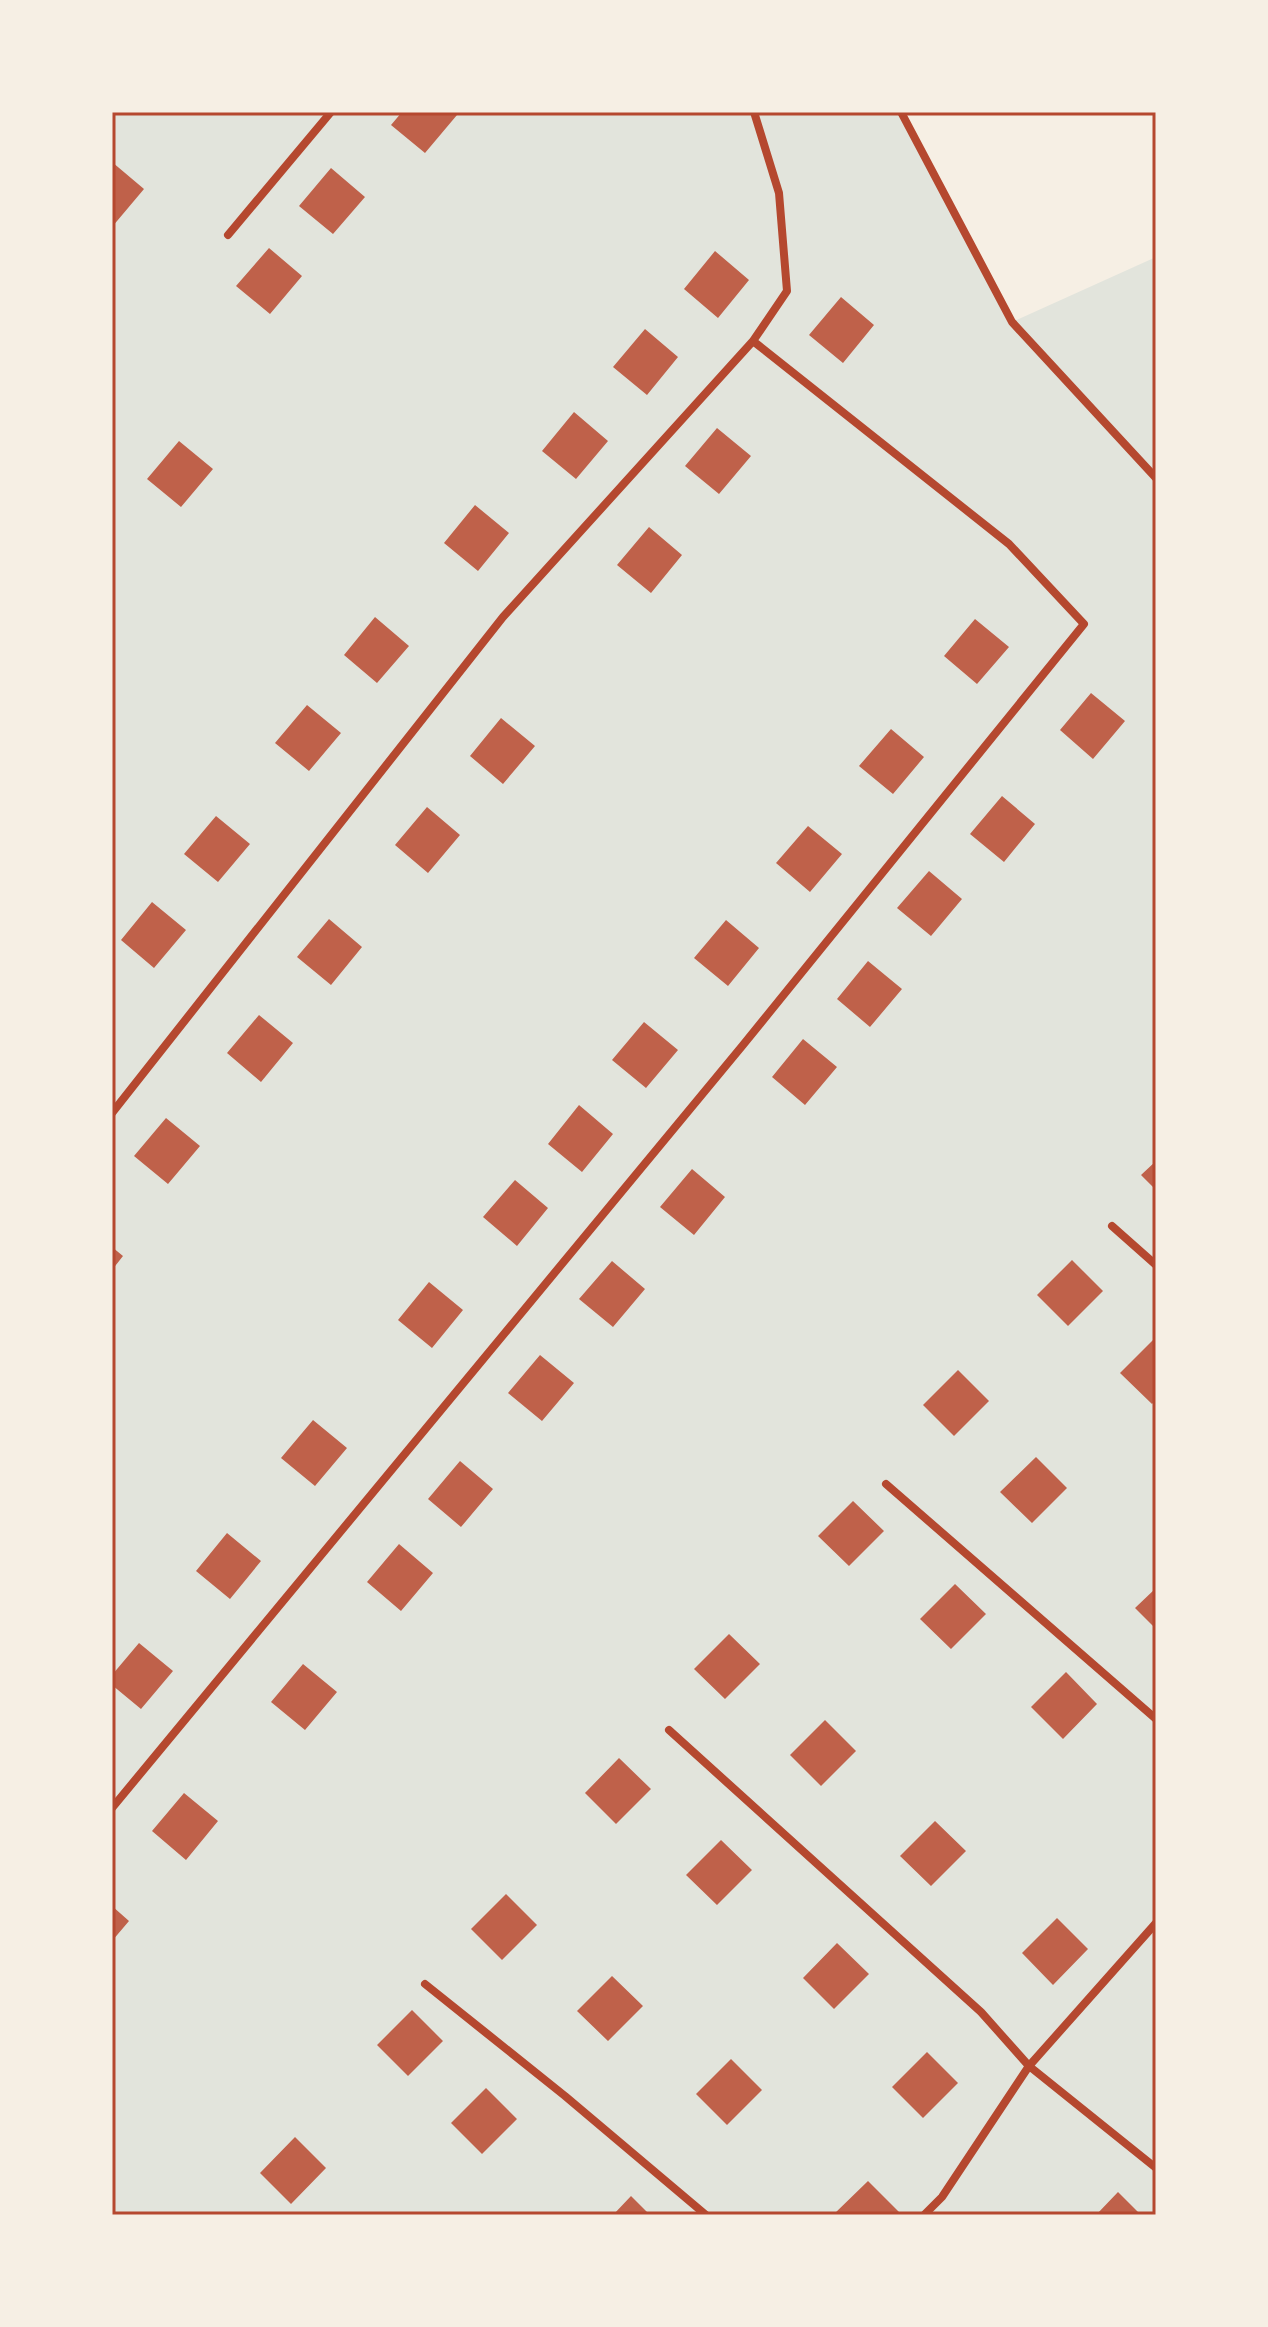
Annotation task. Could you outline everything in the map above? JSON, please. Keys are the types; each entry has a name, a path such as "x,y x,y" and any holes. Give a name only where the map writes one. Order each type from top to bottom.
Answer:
{"street":[{"path":"228,235 331,112"},
{"path":"112,1113 503,617 753,341 787,291 779,193 754,112"},
{"path":"901,112 1012,322 1156,478"},
{"path":"112,1808 753,1033 1084,624 1009,544 753,341"},
{"path":"1112,1226 1156,1265"},
{"path":"886,1484 1156,1719"},
{"path":"669,1730 981,2012 1029,2066 1156,2168"},
{"path":"924,2215 942,2197 1029,2066 1156,1923"},
{"path":"425,1984 706,2215"}],"shaded area":[{"path":"112,112 901,112 1012,322 1156,257 1156,2215 112,2215"}],"building":[{"path":"402,112 453,112 457,115 425,153 391,125"},
{"path":"112,162 144,189 112,227"},
{"path":"331,168 365,197 333,234 299,206"},
{"path":"269,248 302,276 270,314 236,286"},
{"path":"715,251 749,280 718,318 684,289"},
{"path":"841,297 874,325 843,363 809,335"},
{"path":"645,329 678,357 647,395 613,367"},
{"path":"574,412 608,441 576,479 542,451"},
{"path":"717,428 751,456 719,494 685,466"},
{"path":"179,441 213,469 181,507 147,479"},
{"path":"475,505 509,533 478,571 444,543"},
{"path":"649,527 682,555 651,593 617,565"},
{"path":"375,617 409,646 377,683 344,655"},
{"path":"975,619 1009,647 977,684 944,656"},
{"path":"1091,693 1125,721 1093,759 1060,730"},
{"path":"307,705 341,733 309,771 275,743"},
{"path":"501,718 535,746 503,784 470,756"},
{"path":"891,729 924,757 893,794 859,766"},
{"path":"1002,796 1035,824 1004,862 970,834"},
{"path":"427,807 460,835 428,873 395,845"},
{"path":"216,816 250,844 218,882 184,854"},
{"path":"808,826 842,854 810,892 776,863"},
{"path":"929,871 962,899 931,936 897,908"},
{"path":"152,902 186,930 154,968 121,940"},
{"path":"329,919 362,947 331,985 297,957"},
{"path":"726,920 759,948 728,986 694,958"},
{"path":"868,961 902,989 870,1027 837,999"},
{"path":"259,1015 293,1043 261,1082 227,1053"},
{"path":"644,1022 678,1050 646,1088 612,1060"},
{"path":"803,1039 837,1067 805,1105 772,1077"},
{"path":"579,1105 613,1134 582,1172 548,1144"},
{"path":"166,1118 200,1146 168,1184 134,1156"},
{"path":"1156,1161 1156,1190 1141,1175"},
{"path":"692,1169 725,1197 694,1235 660,1207"},
{"path":"515,1180 548,1208 517,1246 483,1217"},
{"path":"112,1247 123,1256 112,1270"},
{"path":"1072,1260 1103,1291 1068,1326 1037,1295"},
{"path":"612,1261 645,1289 613,1327 579,1299"},
{"path":"429,1282 463,1310 432,1348 398,1320"},
{"path":"1156,1337 1156,1400 1152,1404 1120,1373"},
{"path":"540,1355 574,1383 542,1421 508,1393"},
{"path":"958,1370 989,1401 954,1436 923,1405"},
{"path":"313,1420 347,1448 315,1486 281,1458"},
{"path":"1036,1457 1067,1488 1032,1523 1000,1492"},
{"path":"460,1461 493,1489 461,1527 428,1499"},
{"path":"853,1501 884,1531 849,1566 818,1536"},
{"path":"227,1533 261,1561 230,1599 196,1571"},
{"path":"399,1544 433,1573 401,1611 367,1582"},
{"path":"955,1584 986,1614 951,1649 920,1619"},
{"path":"1156,1588 1156,1629 1135,1608"},
{"path":"729,1634 760,1664 725,1699 694,1669"},
{"path":"139,1643 173,1671 141,1709 112,1685 112,1675"},
{"path":"303,1664 337,1692 305,1730 271,1702"},
{"path":"1066,1672 1097,1704 1063,1739 1031,1707"},
{"path":"825,1720 856,1751 821,1786 790,1755"},
{"path":"619,1758 651,1789 616,1824 585,1793"},
{"path":"184,1793 218,1821 186,1860 152,1831"},
{"path":"935,1821 966,1851 931,1886 900,1856"},
{"path":"721,1840 752,1870 717,1905 686,1875"},
{"path":"506,1894 537,1925 502,1960 471,1929"},
{"path":"112,1906 129,1921 112,1941"},
{"path":"1057,1918 1088,1949 1053,1985 1022,1953"},
{"path":"837,1943 869,1974 834,2009 803,1978"},
{"path":"612,1976 643,2006 608,2041 577,2011"},
{"path":"412,2010 443,2041 408,2076 377,2045"},
{"path":"927,2052 958,2083 923,2118 892,2087"},
{"path":"731,2059 762,2090 727,2125 696,2094"},
{"path":"486,2088 517,2119 482,2154 451,2123"},
{"path":"295,2137 326,2168 291,2204 260,2173"},
{"path":"868,2181 899,2212 896,2215 833,2215"},
{"path":"1118,2192 1141,2215 1096,2215"},
{"path":"631,2196 650,2215 613,2215"}]}
